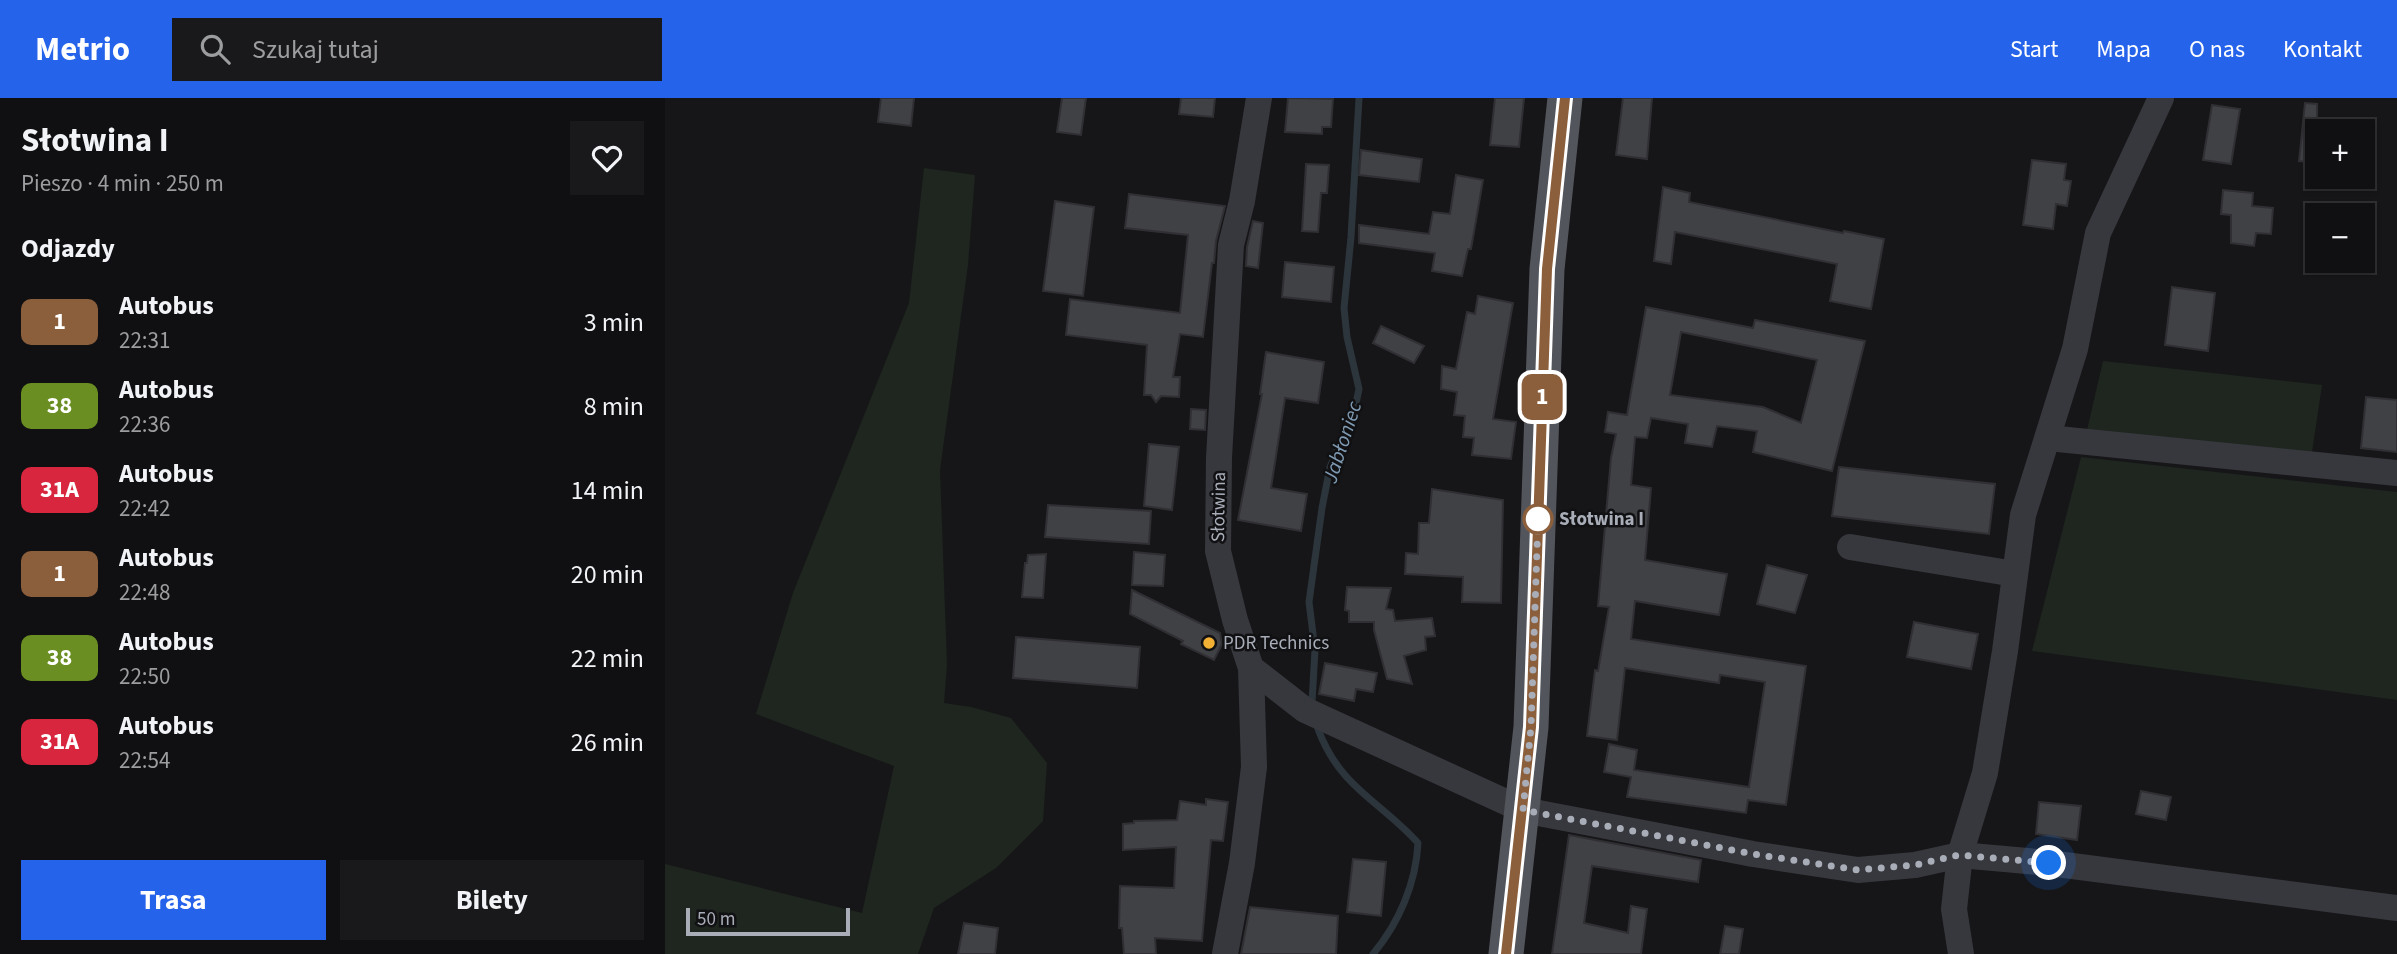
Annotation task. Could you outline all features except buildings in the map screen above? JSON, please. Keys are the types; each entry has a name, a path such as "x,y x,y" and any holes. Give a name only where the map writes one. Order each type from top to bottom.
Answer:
{"main road":[{"path":"1506,954 1531,727 1547,269 1565,98"}],"street":[{"name":"Słotwina","path":"1225,954 1242,863 1254,767 1251,668 1235,620 1218,551 1219,458 1231,245 1242,201 1259,98"},
{"path":"1961,954 1954,909 1959,855 1985,773 2023,515 2075,349 2098,233 2161,98"},
{"path":"2048,438 2397,473"},
{"path":"1850,547 2015,574"},
{"path":"1251,668 1305,710 1523,810 1753,854 1858,870 1915,865 1959,855 2063,865 2397,908"}],"shaded area":[{"path":"924,168 975,175 968,265 940,470 947,665 944,703 1011,718 1047,763 1043,821 996,868 934,908 918,954 665,954 665,864 862,913 894,766 756,714 793,593 909,303"},
{"path":"2103,361 2322,385 2312,452 2087,430"},
{"path":"2081,457 2397,492 2397,700 2032,651"}],"waterway":[{"name":"Jabłoniec","path":"1312,702 1315,650 1309,602 1322,508 1330,467 1355,408 1359,389 1347,337 1344,308 1359,98"},
{"name":"Jabłoniec","path":"1318,729 1337,766 1349,780 1418,843 1414,873 1405,902 1391,929 1373,954"}],"bus line":[{"name":"1","path":"1506,954 1531,727 1547,269 1565,98"}],"place":[{"name":"Słotwina I","path":"1538,519"},
{"name":"PDR Technics","path":"1209,643"}],"route":[{"path":"1538,519 1531,727 1523,810 1753,854 1858,870 1915,865 1959,855 2049,863"}]}
